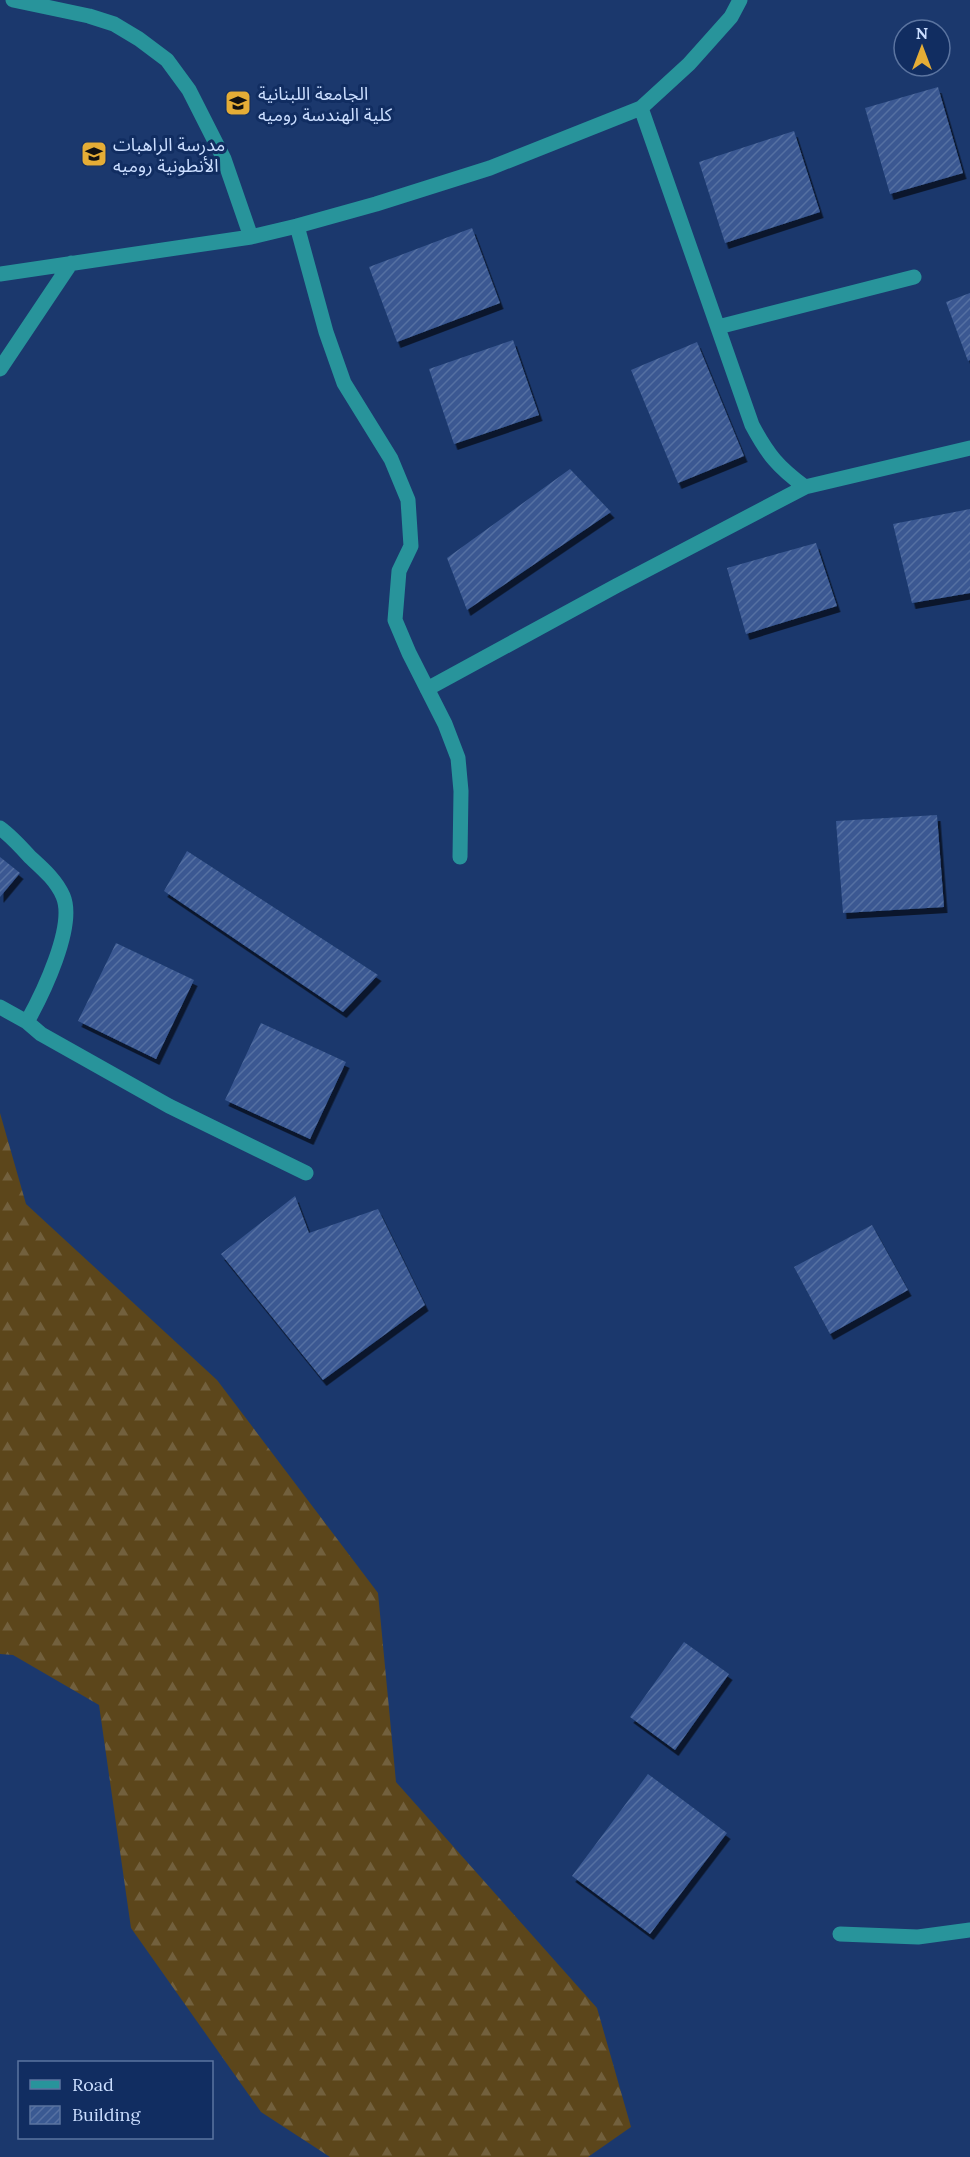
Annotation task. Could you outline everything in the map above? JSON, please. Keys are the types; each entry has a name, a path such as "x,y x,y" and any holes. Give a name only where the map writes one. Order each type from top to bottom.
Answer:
{"street":[{"path":"13,0 89,16 114,24 167,60 189,90 224,159 251,237"},
{"path":"0,274 251,237 297,226 490,168 641,108 689,64 730,17 740,0"},
{"path":"641,108 752,425 768,454 784,472 805,487"},
{"path":"297,226 326,332 344,382 391,459 408,500 411,546 399,571 395,620 408,653 445,724 458,758 461,791 459,857"},
{"path":"0,369 71,262"},
{"path":"718,327 914,277"},
{"path":"427,689 805,487 970,448"},
{"path":"0,828 53,879 64,897 66,920 61,942 50,977 27,1022"},
{"path":"0,1007 27,1022 41,1034 169,1106 306,1173"},
{"path":"840,1934 918,1937 970,1930"}],"green space":[{"path":"0,1113 26,1204 217,1380 378,1593 396,1782 597,2008 631,2127 588,2157 330,2157 261,2112 131,1928 99,1705 13,1655 0,1654"}],"building":[{"path":"938,87 963,173 890,194 865,108"},
{"path":"794,131 820,212 725,243 699,162"},
{"path":"472,228 500,303 397,342 369,267"},
{"path":"970,293 970,360 968,361 946,302"},
{"path":"513,340 539,415 454,444 429,369"},
{"path":"697,342 744,456 678,483 631,370"},
{"path":"570,469 611,512 467,610 447,558"},
{"path":"970,509 970,593 912,603 893,524"},
{"path":"816,543 837,606 746,634 727,568"},
{"path":"937,815 944,907 843,913 836,821"},
{"path":"187,851 378,975 343,1012 164,891"},
{"path":"0,857 20,873 0,897"},
{"path":"116,943 194,980 156,1059 78,1021"},
{"path":"261,1023 346,1062 310,1139 225,1100"},
{"path":"295,1196 309,1233 378,1209 425,1305 323,1380 221,1254"},
{"path":"872,1225 908,1290 830,1334 794,1267"},
{"path":"684,1642 729,1674 675,1750 630,1717"},
{"path":"648,1774 727,1833 650,1934 572,1876"}],"place":[{"name":"الجامعة اللبنانية كلية الهندسة روميه","path":"238,103"},
{"name":"مدرسة الراهبات الأنطونية روميه","path":"94,154"}]}
